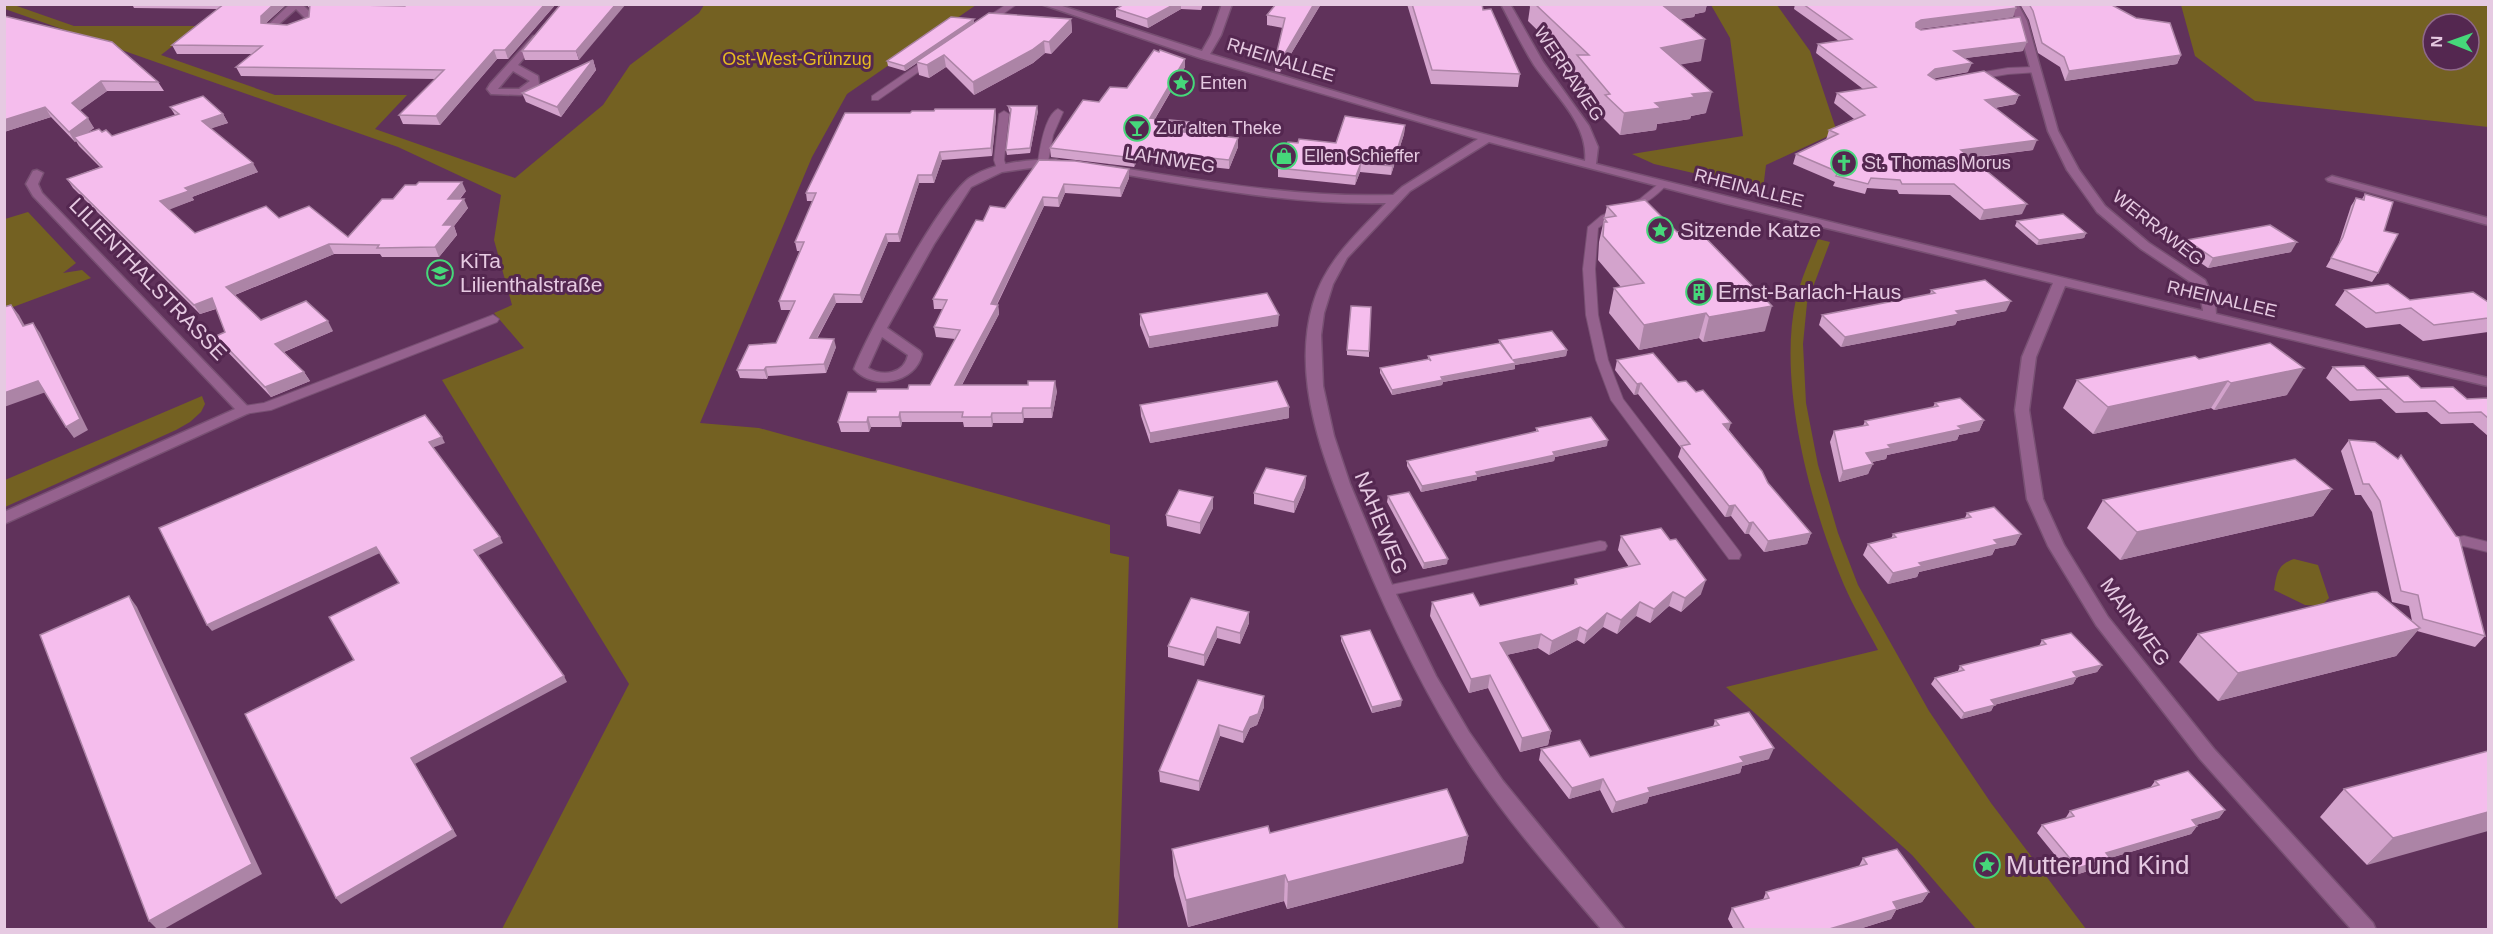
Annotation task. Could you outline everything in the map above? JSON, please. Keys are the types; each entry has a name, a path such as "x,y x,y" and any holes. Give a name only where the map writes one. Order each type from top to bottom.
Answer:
{"street":[{"name":"RHEINALLEE","path":"1045,4 1148,40 1486,139 1662,184 2488,382"},
{"path":"1204,56 1216,35 1227,4"},
{"name":"WERRAWEG","path":"1505,4 1538,63 1584,126 1592,147 1590,166"},
{"name":"WERRAWEG","path":"2013,4 2016,21 2036,70 2053,131 2062,152 2101,209 2200,283 2208,300 2210,315"},
{"path":"512,66 544,28"},
{"name":"NAHEWEG","path":"1486,139 1423,177 1395,199 1342,256 1321,295 1314,335 1315,378 1325,436 1334,464 1386,591 1441,704 1502,794 1615,930"},
{"path":"880,329 915,354 915,360 906,372 884,377 872,376 861,369 861,362 880,329 959,193 968,184 982,176 1002,170 1042,162 1068,163"},
{"name":"LAHNWEG","path":"1098,167 1324,200 1395,199"},
{"name":"LILIENTHALSTRASSE","path":"37,173 32,184 37,194 244,410"},
{"path":"2332,179 2488,222"},
{"name":"MAINWEG","path":"2060,280 2057,293 2029,357 2022,410 2035,499 2056,546 2102,621 2207,754 2366,930"},
{"path":"4,519 244,410"}],"lane":[{"path":"972,31 1013,4"},
{"path":"874,98 943,51"},
{"path":"1965,79 2008,71 2036,70"},
{"path":"1042,162 1048,135 1058,112"},
{"path":"1002,170 999,160 1004,114"},
{"path":"1662,184 1644,201 1605,218 1593,227 1589,245 1591,293 1597,341 1617,400 1734,555"},
{"path":"244,410 266,407 493,319"},
{"path":"2464,541 2488,547"},
{"path":"1386,591 1600,546"}],"green space":[{"name":"Ost-West-Grünzug","path":"5,5 14,5 74,26 198,26 161,55 275,95 407,95 375,129 515,178 603,105 630,65 699,13 704,5 976,5 847,94 812,157 700,423 759,428 1110,525 1110,553 1129,557 1118,929 502,929 629,684 442,380 524,348 494,313 512,305 494,240 501,195 398,147 5,9"},
{"path":"1711,5 1777,5 1810,51 1837,132 1766,165 1763,189 1654,164 1632,154 1743,136 1730,38"},
{"path":"2181,5 2488,5 2488,127 2255,101 2195,56"},
{"path":"28,212 76,263 63,273 82,270 91,278 5,310 5,219"},
{"path":"1818,239 1830,242 1807,303 1803,344 1806,403 1818,465 1838,533 1858,585 1929,711 1991,803 2086,929 1976,929 1912,855 1726,687 1878,650 1848,594 1832,554 1809,483 1794,406 1791,332 1796,299"},
{"path":"202,396 205,404 201,412 176,430 5,507 5,480"},
{"path":"2294,559 2318,565 2329,598 2321,606 2305,605 2274,590 2279,570 2284,564"}],"building":[{"path":"224,4 274,4 261,16 261,23 287,25 309,17 310,4 405,6 407,4 545,4 505,50 494,50 436,116 399,115 444,70 236,67 262,46 172,45"},
{"path":"561,4 616,4 576,51 522,51"},
{"path":"1124,4 1175,4 1147,19 1116,9"},
{"path":"1276,4 1314,4 1280,62 1275,60 1285,18 1267,15"},
{"path":"1412,4 1482,4 1483,10 1491,9 1520,74 1432,70"},
{"path":"1535,4 1661,4 1705,39 1661,48 1712,92 1692,94 1695,97 1655,103 1661,108 1624,113 1605,95 1610,94 1577,55 1589,55"},
{"path":"1803,4 2015,4 2016,8 1921,20 1916,23 1916,27 1921,30 2020,17 2027,42 1954,51 1972,63 1935,69 1928,75 1936,80 1984,71 2019,95 1985,100 2037,140 1961,150 2027,204 1984,210 1954,184 1902,184 1900,180 1871,178 1868,184 1836,176 1838,172 1796,154 1838,134 1829,130 1865,115 1837,93 1876,87 1818,44 1852,39"},
{"path":"2029,4 2110,4 2136,18 2170,23 2181,55 2069,71 2064,57 2042,43"},
{"path":"989,13 1071,19 1049,42 1044,41 973,82 944,55 927,65 916,62"},
{"path":"4,16 112,42 158,82 101,81 72,103 88,118 69,132 45,107 4,120"},
{"path":"951,17 974,19 904,66 887,61"},
{"path":"1154,50 1185,59 1150,118 1189,122 1183,132 1238,138 1229,160 1137,150 1134,158 1050,148 1083,100 1099,102 1110,87 1127,88"},
{"path":"593,60 557,107 522,93"},
{"path":"203,96 223,114 202,121 253,163 185,188 189,191 160,201 195,233 266,206 279,218 309,206 348,237 382,199 393,199 405,185 416,185 419,182 462,182 448,199 464,199 443,225 453,225 435,247 377,248 379,245 329,244 226,287 261,320 306,301 328,321 275,344 304,372 265,387 216,336 225,332 212,298 194,305 67,179 102,167 74,137 99,129 102,132 106,130 112,136 179,114 170,107"},
{"path":"1008,106 1037,106 1030,148 1006,150 1011,109"},
{"path":"935,109 995,109 991,148 940,152 932,175 918,175 898,234 886,234 860,295 834,294 810,338 834,339 824,364 766,367 764,370 737,370 749,345 776,343 795,301 779,301 804,242 795,242 816,193 806,193 845,113 910,113 912,111 934,111"},
{"path":"1345,116 1405,125 1392,166 1361,163 1356,176 1278,168 1288,142 1298,143 1299,139 1336,143"},
{"path":"1039,160 1075,161 1129,169 1120,188 1064,184 1058,198 1043,197 991,304 998,305 955,385 1028,385 1028,381 1055,381 1051,408 1023,408 1022,413 992,413 991,417 962,417 963,412 900,412 899,417 868,417 867,422 838,422 848,392 876,392 877,389 908,389 909,385 930,385 960,330 934,327 947,300 933,299 976,220 983,221 990,206 1005,208"},
{"path":"2365,194 2393,202 2384,231 2398,234 2378,273 2331,258 2343,237 2356,198 2364,200"},
{"path":"1645,200 1677,232 1697,229 1772,306 1709,317 1706,313 1644,325 1614,288 1644,283 1603,236 1604,222 1607,222 1604,218 1616,216 1607,206"},
{"path":"2063,214 2086,233 2039,240 2017,221"},
{"path":"2270,225 2297,242 2213,258 2187,240"},
{"path":"1985,280 2011,301 1956,311 1959,314 1845,337 1822,315 1935,293 1931,290"},
{"path":"2388,284 2410,300 2473,292 2488,302 2488,318 2434,325 2411,308 2376,313 2345,290"},
{"path":"1267,293 1279,315 1149,337 1140,314"},
{"path":"11,305 23,326 33,323 80,419 66,427 38,381 4,393 4,307"},
{"path":"1351,306 1371,307 1369,351 1347,350"},
{"path":"1552,331 1567,350 1513,360 1516,363 1441,377 1443,380 1392,390 1380,368 1429,359 1431,361 1428,356 1500,343 1512,359 1499,340"},
{"path":"2270,343 2304,368 2231,383 2228,381 2108,407 2077,380 2195,356 2199,359"},
{"path":"1653,353 1678,382 1686,381 1696,392 1703,390 1731,423 1723,424 1762,471 1768,483 1811,533 1768,541 1753,522 1749,523 1735,505 1729,506 1681,446 1690,444 1641,383 1637,384 1617,360"},
{"path":"2364,366 2389,389 2357,390 2333,367"},
{"path":"2408,376 2421,388 2453,387 2467,399 2488,398 2488,418 2481,412 2449,413 2435,401 2404,402 2377,378"},
{"path":"1277,381 1289,407 1150,433 1140,405"},
{"path":"1960,398 1984,420 1958,426 1962,429 1888,445 1891,448 1866,453 1873,464 1843,471 1834,431 1868,425 1865,421 1938,406 1935,403"},
{"path":"425,415 442,437 429,442 500,537 474,550 564,676 411,758 453,830 336,898 245,714 354,660 329,617 399,583 376,547 207,625 159,528"},
{"path":"1591,417 1608,440 1553,452 1555,455 1476,472 1478,475 1422,486 1407,461 1538,431 1536,428"},
{"path":"2349,440 2375,442 2398,459 2401,455 2456,536 2459,537 2485,636 2423,619 2418,595 2401,591 2380,501 2369,484 2363,484"},
{"path":"2295,459 2332,489 2137,532 2103,500"},
{"path":"1266,468 1306,476 1294,502 1254,493"},
{"path":"1179,490 1213,497 1200,523 1166,515"},
{"path":"1409,492 1448,559 1424,563 1388,496"},
{"path":"1994,507 2021,534 1994,540 1998,544 1919,563 1922,566 1893,573 1868,544 1896,537 1893,534 1971,517 1967,513"},
{"path":"1661,528 1670,540 1676,539 1706,580 1685,598 1673,592 1654,609 1640,602 1621,620 1607,613 1587,631 1580,627 1552,641 1541,634 1500,643 1551,731 1522,738 1490,675 1471,679 1432,602 1473,593 1480,606 1577,584 1575,579 1640,564 1621,536"},
{"path":"2377,592 2420,628 2238,673 2198,634"},
{"path":"129,596 252,864 149,921 40,635"},
{"path":"1191,598 1249,612 1240,633 1217,627 1204,655 1168,646"},
{"path":"1370,630 1402,700 1372,707 1341,636"},
{"path":"2071,633 2102,665 2073,672 2077,677 1991,700 1995,705 1964,713 1935,678 1964,670 1960,666 2046,644 2042,640"},
{"path":"1198,680 1264,696 1258,714 1250,717 1243,732 1219,725 1199,781 1159,771"},
{"path":"1749,712 1774,748 1740,757 1744,762 1648,788 1650,792 1616,802 1603,779 1572,788 1541,749 1580,740 1590,757 1719,725 1715,720"},
{"path":"2488,751 2488,812 2393,838 2344,789"},
{"path":"2188,771 2225,810 2192,820 2197,826 2106,853 2110,858 2078,868 2042,825 2074,816 2070,811 2159,785 2155,781"},
{"path":"1447,789 1468,836 1288,882 1285,875 1186,900 1172,849 1268,826 1270,833"},
{"path":"1897,849 1929,892 1893,902 1897,909 1826,930 1745,930 1732,908 1769,898 1766,892 1867,864 1863,858"}],"place":[{"name":"Enten","path":"1181,83"},
{"name":"Zur alten Theke","path":"1137,128"},
{"name":"Ellen Schieffer","path":"1284,156"},
{"name":"St. Thomas Morus","path":"1844,163"},
{"name":"Sitzende Katze","path":"1660,230"},
{"name":"KiTa Lilienthalstraße","path":"440,273"},
{"name":"Ernst-Barlach-Haus","path":"1699,292"},
{"name":"Mutter und Kind","path":"1987,865"}]}
